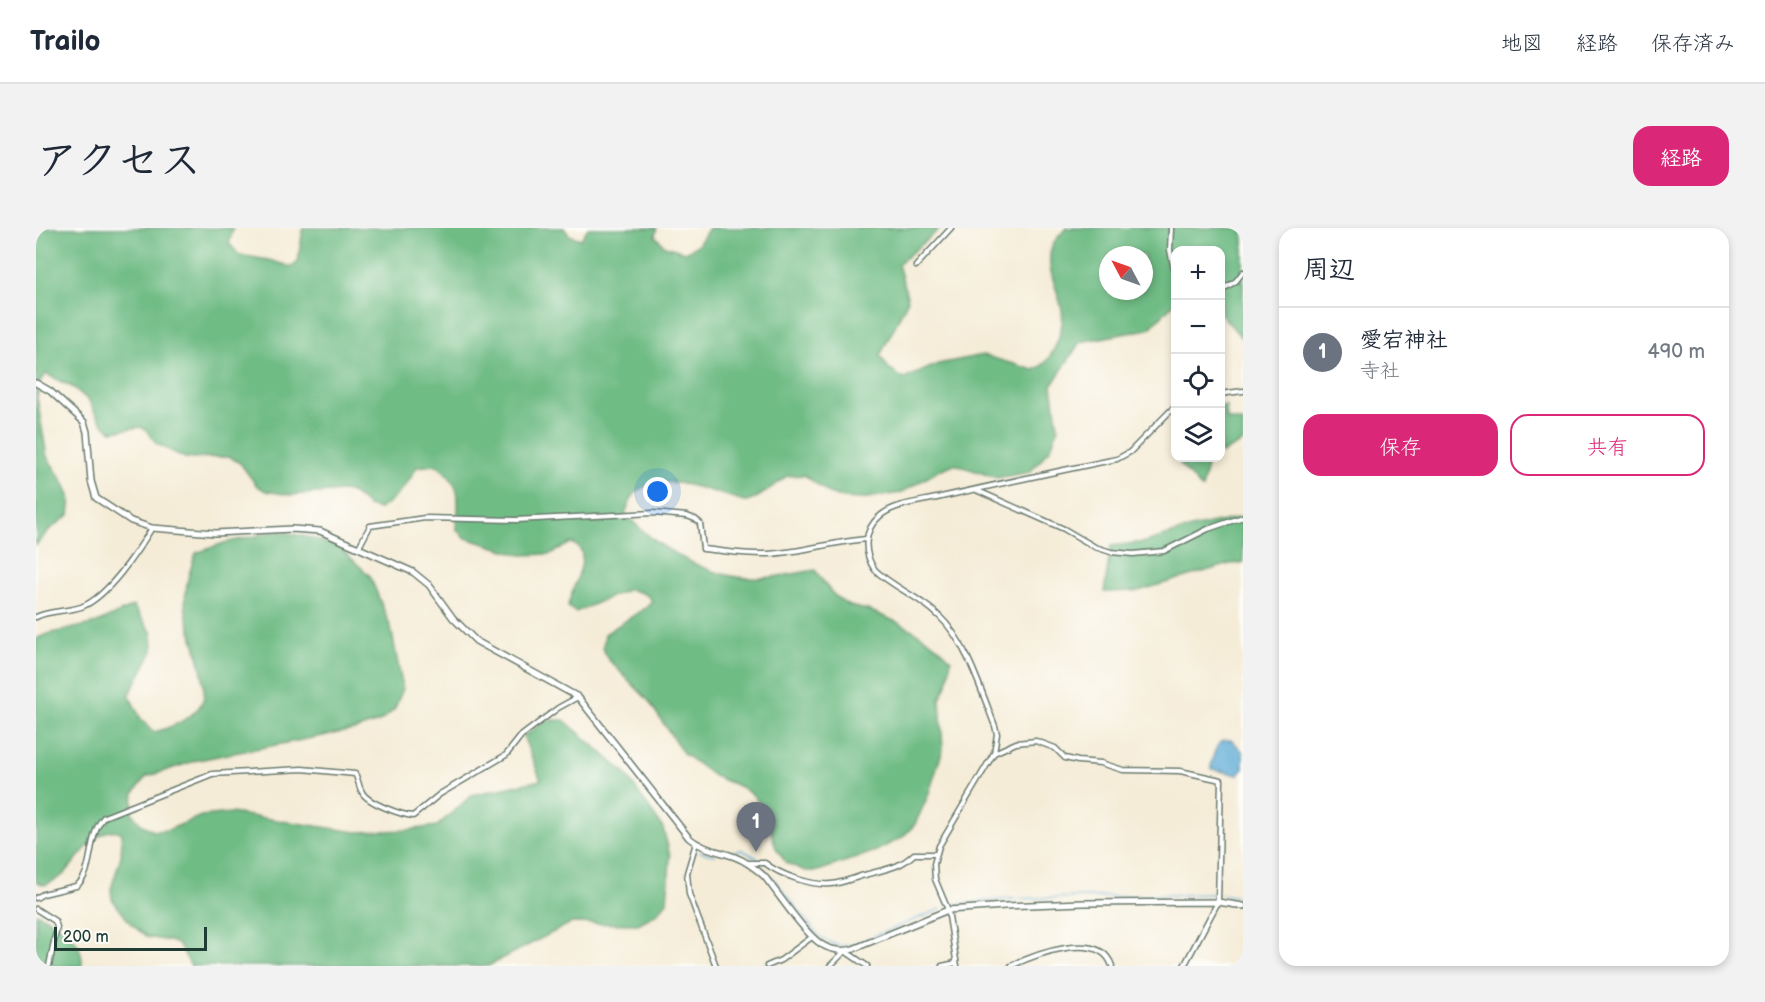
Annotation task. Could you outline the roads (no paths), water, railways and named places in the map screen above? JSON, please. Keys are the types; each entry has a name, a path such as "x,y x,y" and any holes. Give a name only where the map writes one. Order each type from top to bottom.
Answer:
{"street":[{"path":"916,266 951,228"},
{"path":"1171,228 1171,255"},
{"path":"1225,288 1243,273"},
{"path":"36,383 50,392 84,422 87,432 91,481 96,498 131,521 152,528 215,533 307,529 320,531 405,567 420,577 429,585 453,618 477,641 578,697 681,829 696,843 748,863 764,876 812,937 827,948 845,951 867,966"},
{"path":"1225,393 1243,391"},
{"path":"942,966 956,965 948,910 933,870 936,854 994,753 997,734 959,640 947,624 928,606 875,570 867,555 866,539 873,524 885,513 900,506 1117,459 1130,452 1173,408"},
{"path":"975,489 1065,529 1095,547 1111,552 1133,554 1164,551 1208,529 1243,517"},
{"path":"359,547 370,526 425,518 516,520 642,513 687,516 695,519 700,524 703,549 766,554 866,539"},
{"path":"36,617 46,612 65,612 92,601 107,588 138,550 152,528"},
{"path":"36,898 81,883 86,875 96,825 104,817 205,777 242,772 302,769 355,774 362,793 373,803 413,816 440,794 506,755 521,736 558,708 578,697"},
{"path":"994,753 1016,743 1036,741 1055,748 1065,758 1101,763 1123,771 1180,771 1221,780 1218,900 1184,966"},
{"path":"696,843 687,873 688,894 716,966"},
{"path":"748,863 759,863 787,875 833,884 894,868 906,862 914,854 936,854"},
{"path":"830,966 845,951 871,943 948,910 1050,904 1218,900 1243,906"},
{"path":"36,909 55,921 57,927 49,966"},
{"path":"767,966 781,960 812,937"},
{"path":"1011,966 1041,953 1089,947 1103,953 1112,966"}],"water":[{"path":"1232,740 1243,752 1243,768 1238,775 1211,769 1217,746 1223,741"}],"waterway":[{"path":"730,852 742,850 757,858 761,867 773,878 820,938 839,946 853,945 941,909"},
{"path":"700,852 715,855"},
{"path":"953,905 1007,899 1216,894"},
{"path":"1221,894 1243,898"}],"place":[{"name":"愛宕神社","path":"756,852"}]}
